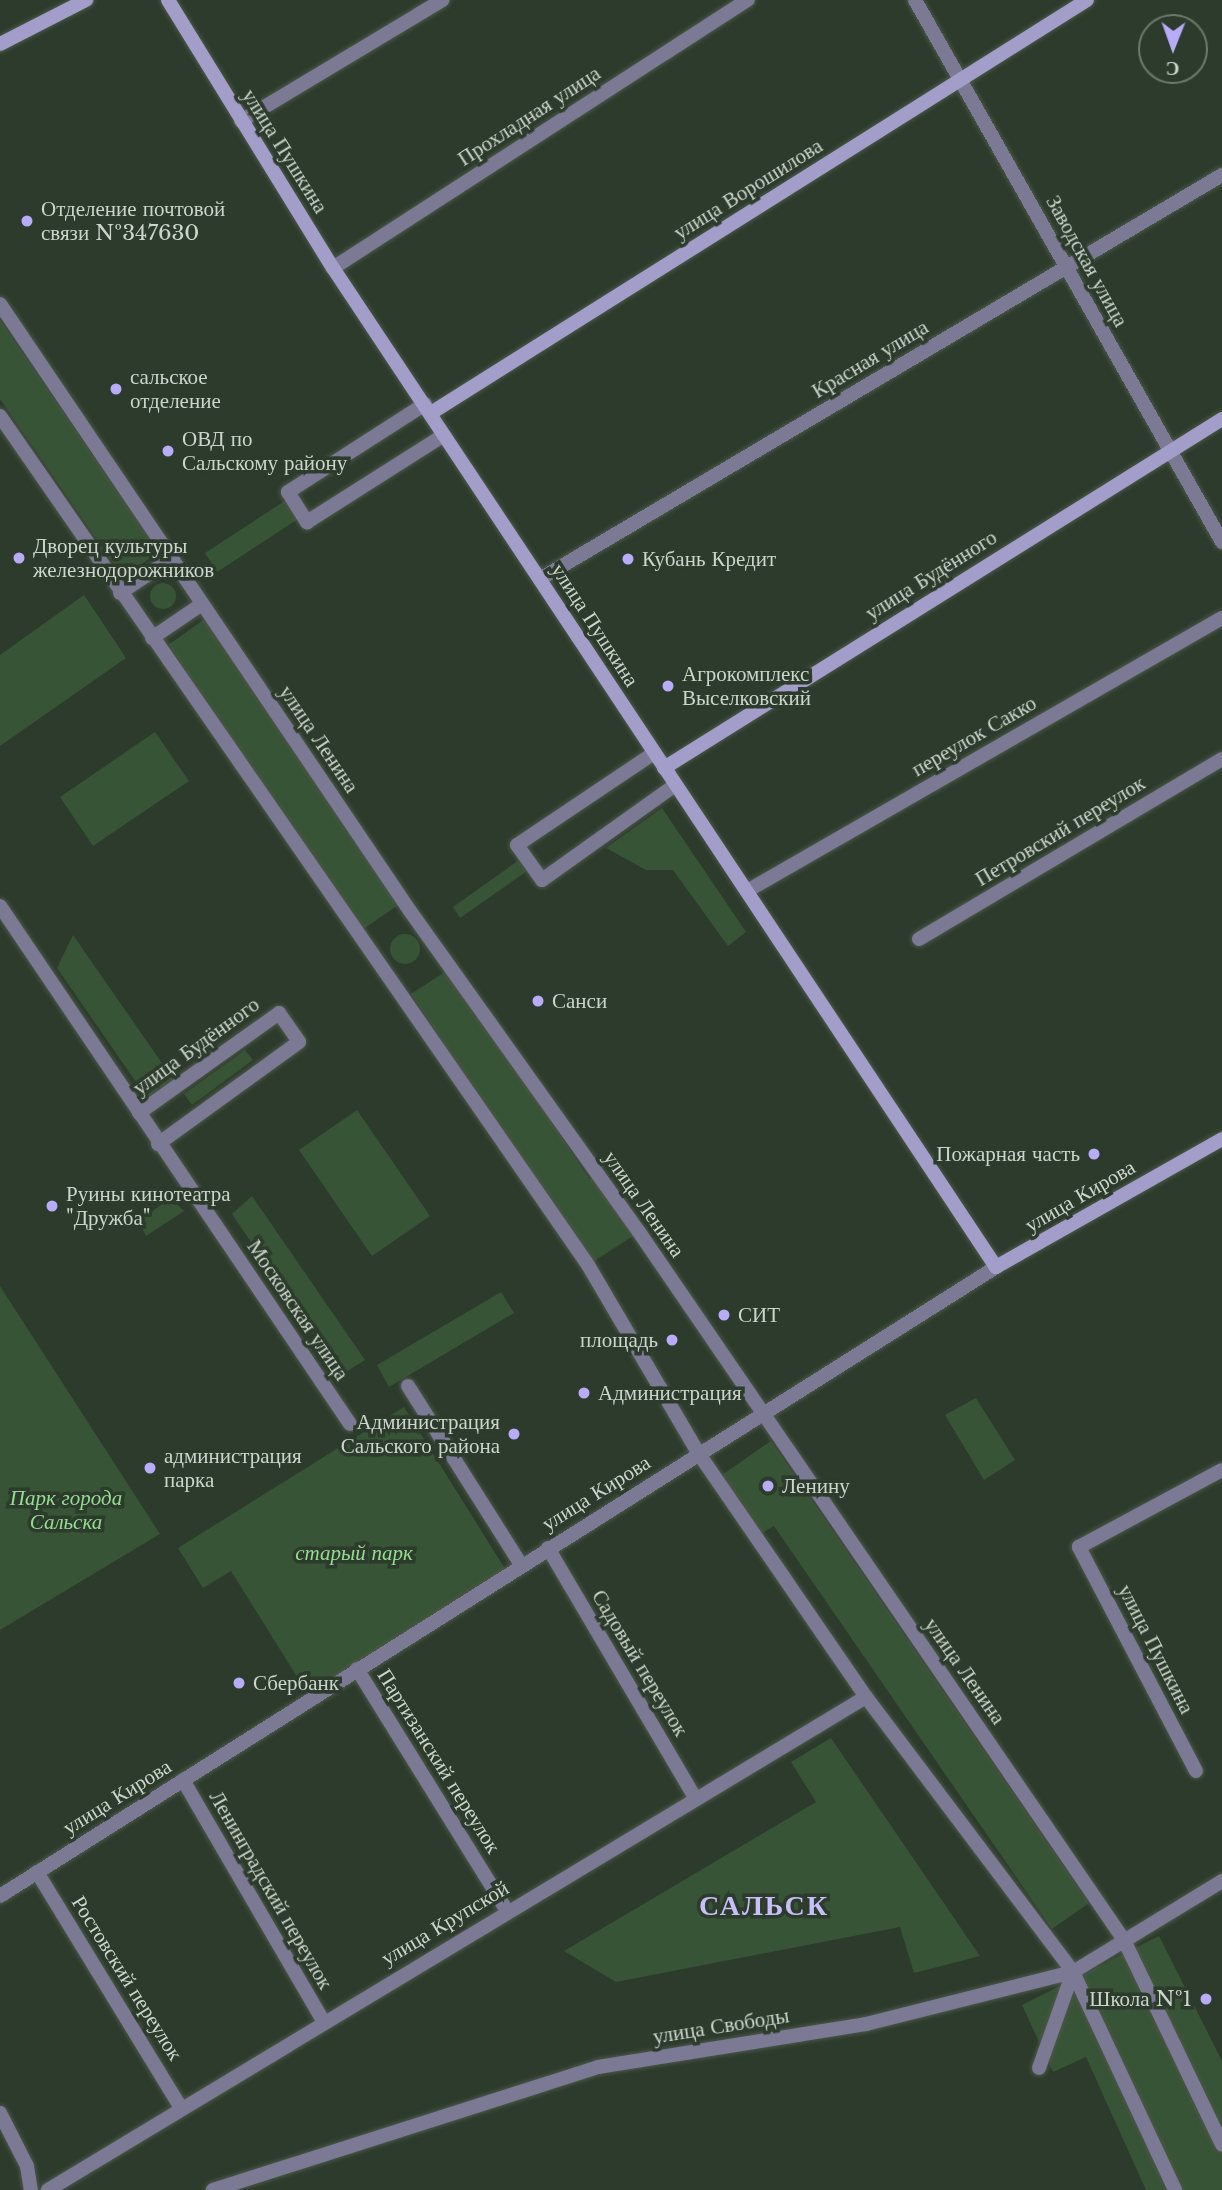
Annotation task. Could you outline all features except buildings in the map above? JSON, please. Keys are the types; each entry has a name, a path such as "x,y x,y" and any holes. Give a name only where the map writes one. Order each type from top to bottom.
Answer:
{"main road":[{"path":"0,44 86,0"},
{"name":"улица Пушкина","path":"168,0 333,268 996,1267"},
{"name":"улица Ворошилова","path":"428,409 1087,0"},
{"name":"улица Будённого","path":"664,768 1222,419"},
{"name":"улица Кирова","path":"996,1267 1222,1139"}],"street":[{"path":"241,121 442,0"},
{"name":"Прохладная улица","path":"333,268 748,0"},
{"name":"Заводская улица","path":"915,0 1168,451 1222,542"},
{"name":"Красная улица","path":"540,579 1222,176"},
{"name":"улица Ленина","path":"0,304 171,559 1124,1940 1222,2145"},
{"name":"улица Ворошилова","path":"428,409 288,492 307,522 444,435"},
{"path":"0,416 120,593 588,1265 699,1454 866,1697 1073,1972 1175,2190"},
{"path":"120,593 171,559"},
{"path":"152,638 202,604"},
{"name":"переулок Сакко","path":"747,891 1222,618"},
{"path":"654,753 517,845 542,880 676,785"},
{"name":"Петровский переулок","path":"919,939 1222,759"},
{"name":"Московская улица","path":"0,906 158,1144 350,1424"},
{"name":"улица Будённого","path":"139,1114 279,1013 299,1042 158,1144"},
{"name":"улица Кирова","path":"0,1896 996,1267"},
{"path":"408,1386 521,1565"},
{"name":"улица Пушкина","path":"1196,1771 1079,1547 1222,1470"},
{"name":"Садовый переулок","path":"548,1548 696,1798"},
{"name":"Партизанский переулок","path":"357,1669 507,1911"},
{"name":"улица Крупской","path":"48,2190 180,2106 866,1697"},
{"name":"Ленинградский переулок","path":"183,1780 323,2021"},
{"name":"Ростовский переулок","path":"37,1872 180,2106"},
{"name":"улица Свободы","path":"213,2190 598,2067 925,2010 1073,1972 1222,1881"},
{"path":"1039,2068 1073,1972"},
{"path":"0,2113 27,2166 31,2190"}],"green space":[{"path":"0,320 159,552 123,577 0,399"},
{"path":"286,500 298,519 217,572 205,553"},
{"path":"163,583 172,587 176,596 172,605 163,609 154,605 150,596 154,587"},
{"path":"84,595 126,658 0,746 0,655"},
{"path":"206,618 401,903 362,930 168,645"},
{"path":"155,732 189,781 93,846 60,797"},
{"path":"662,808 746,932 728,946 673,870 646,870 606,848"},
{"path":"519,860 527,871 460,918 453,907"},
{"path":"405,934 416,938 420,949 416,960 405,964 394,960 390,949 394,938"},
{"path":"73,935 175,1082 149,1101 57,968"},
{"path":"451,968 589,1179 598,1174 639,1232 588,1265 411,994"},
{"path":"245,1050 253,1060 192,1105 184,1094"},
{"path":"357,1110 430,1216 372,1256 299,1150"},
{"path":"252,1196 365,1360 341,1375 232,1214"},
{"path":"170,1198 184,1211 146,1236 139,1221"},
{"name":"Парк города Сальска","path":"0,1286 160,1534 0,1630"},
{"path":"501,1292 514,1313 389,1387 377,1365"},
{"path":"976,1398 1015,1460 984,1480 945,1415"},
{"name":"старый парк","path":"404,1407 507,1572 309,1696 231,1571 203,1588 178,1548"},
{"path":"771,1441 1089,1903 1052,1929 774,1526 762,1533 722,1475"},
{"path":"831,1738 980,1956 914,1973 900,1927 616,1982 564,1951 816,1802 791,1762"},
{"path":"1159,1936 1222,2061 1222,2190 1146,2190 1086,2057 1053,2072 1022,2005"}],"place":[{"name":"Отделение почтовой связи №347630","path":"27,221"},
{"name":"сальское отделение","path":"116,389"},
{"name":"ОВД по Сальскому району","path":"168,451"},
{"name":"Дворец культуры железнодорожников","path":"19,558"},
{"name":"Кубань Кредит","path":"628,559"},
{"name":"Агрокомплекс Выселковский","path":"668,686"},
{"name":"Санси","path":"538,1001"},
{"name":"Пожарная часть","path":"1094,1154"},
{"name":"Руины кинотеатра \"Дружба\"","path":"52,1206"},
{"name":"СИТ","path":"724,1315"},
{"name":"площадь","path":"672,1340"},
{"name":"Администрация","path":"584,1393"},
{"name":"Администрация Сальского района","path":"514,1434"},
{"name":"администрация парка","path":"150,1468"},
{"name":"Ленину","path":"768,1486"},
{"name":"Сбербанк","path":"239,1683"},
{"name":"Школа №1","path":"1206,1999"}],"district":[{"name":"САЛЬСК","path":"764,1906"}]}
